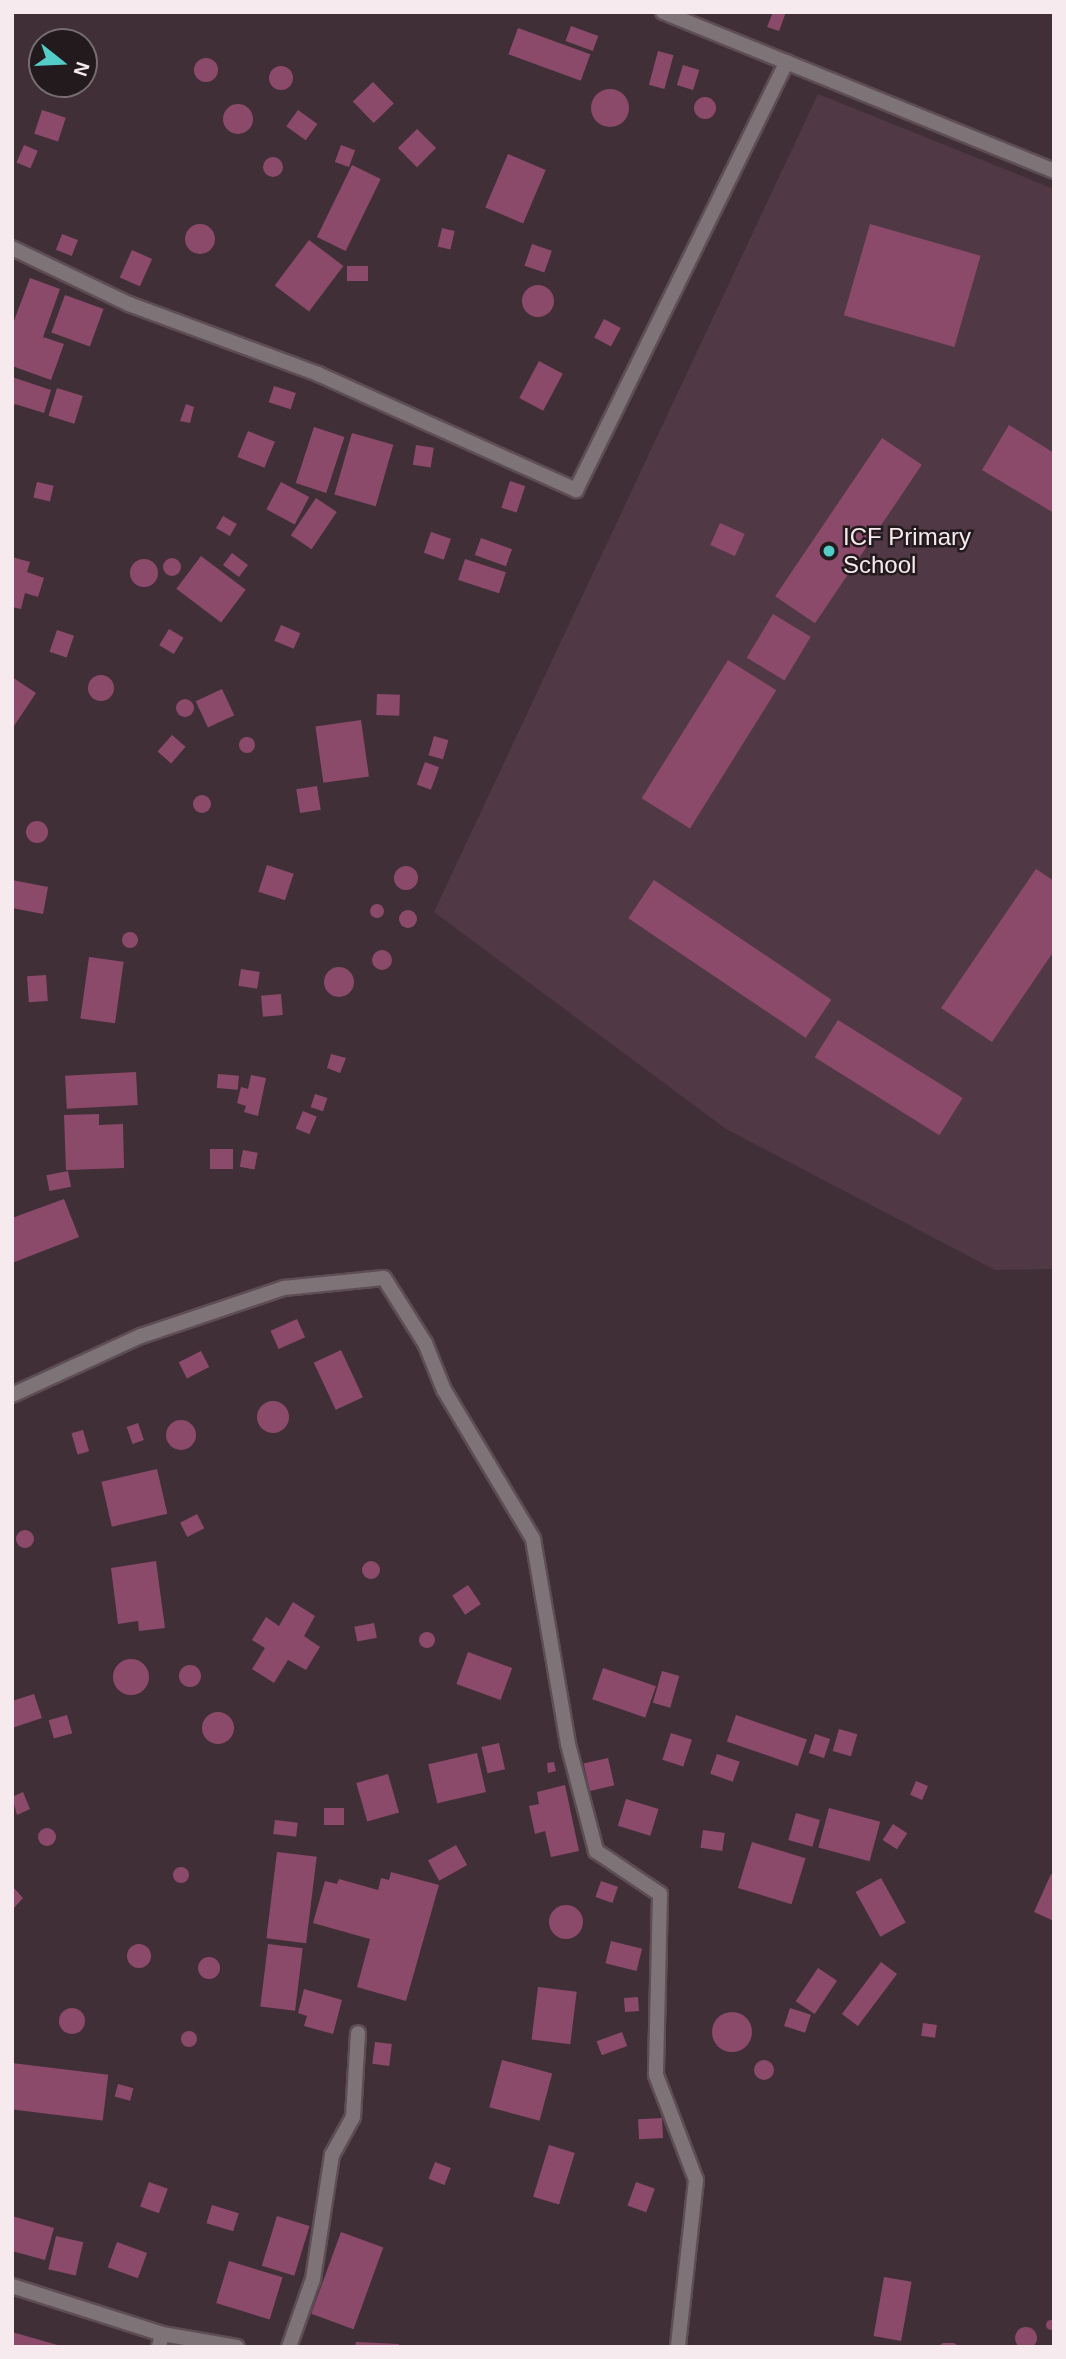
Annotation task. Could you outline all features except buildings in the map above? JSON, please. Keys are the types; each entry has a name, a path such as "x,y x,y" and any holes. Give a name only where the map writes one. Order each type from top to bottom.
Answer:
{"street":[{"path":"663,12 1054,171"},
{"path":"12,248 118,299 317,374 576,490 787,62"},
{"path":"12,1395 141,1336 284,1288 383,1278 425,1343 444,1390 533,1539 568,1744 596,1851 660,1894 656,2075 696,2180 678,2347"},
{"path":"289,2347 313,2279 332,2155 353,2117 358,2033"},
{"path":"12,2286 161,2341 237,2347"}],"shaded area":[{"name":"ICF Primary School","path":"818,94 1054,189 1054,1269 995,1270 726,1129 434,912"}],"place":[{"name":"ICF Primary School","path":"829,551"}]}
